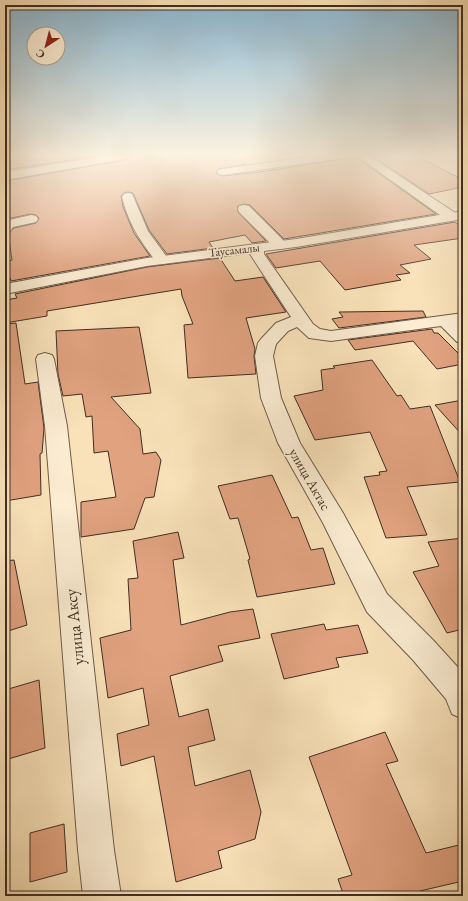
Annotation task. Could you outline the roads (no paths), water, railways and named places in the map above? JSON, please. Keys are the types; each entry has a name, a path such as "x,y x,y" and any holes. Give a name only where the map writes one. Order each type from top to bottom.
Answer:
{"street":[{"path":"128,198 141,232 162,260"},
{"path":"429,198 458,216"},
{"path":"244,209 280,245"},
{"name":"Таусамалы","path":"5,289 162,260 280,245 458,216"},
{"path":"5,228 8,224 31,220"},
{"path":"257,248 257,254 307,328 316,334 331,336 463,318"},
{"name":"улица Актас","path":"301,319 282,327 267,343 264,356 271,398 289,443 334,520 377,603 423,650 457,689 463,702"},
{"path":"444,320 463,338"},
{"name":"улица Аксу","path":"46,359 56,426 102,896"}]}
